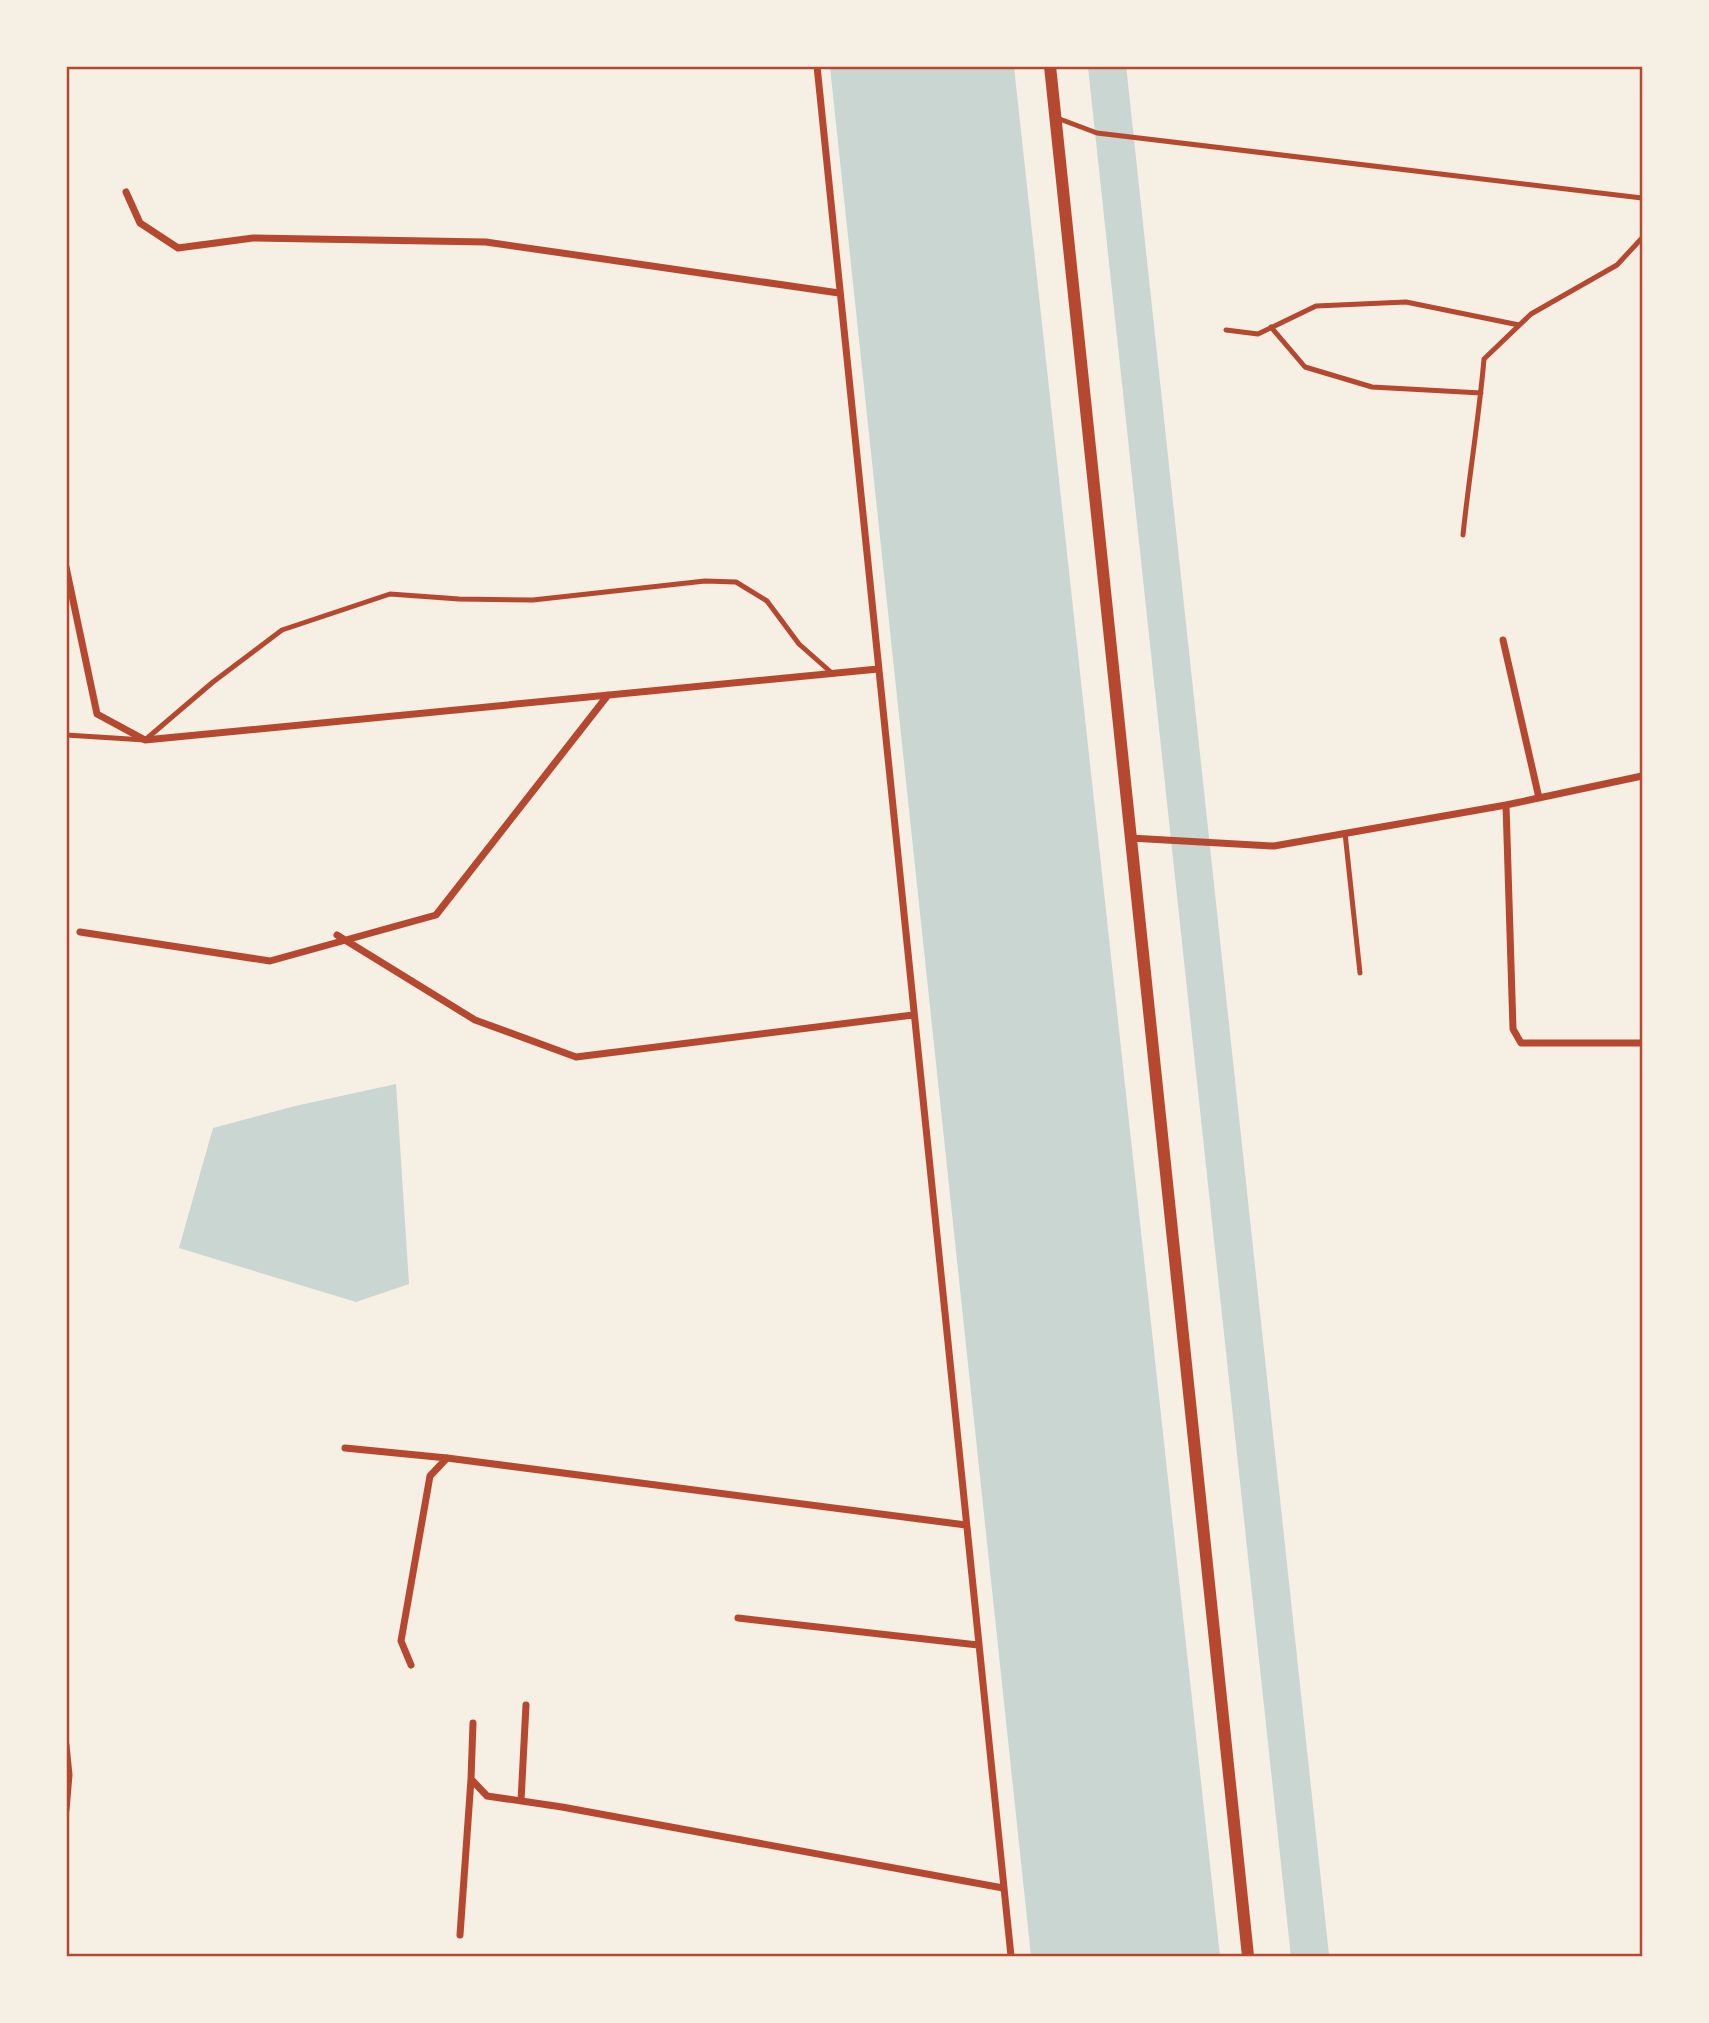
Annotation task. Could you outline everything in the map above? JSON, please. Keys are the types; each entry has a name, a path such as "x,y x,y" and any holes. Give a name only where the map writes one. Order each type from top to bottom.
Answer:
{"street":[{"path":"817,66 1011,1956"},
{"path":"1050,66 1248,1956"},
{"path":"126,192 140,223 178,248 253,238 486,242 839,293"},
{"path":"66,567 97,714 145,740 878,669"},
{"path":"1503,640 1539,798"},
{"path":"80,932 270,961 436,915 608,695"},
{"path":"1130,838 1274,846 1506,805 1643,776"},
{"path":"1506,805 1513,1029 1521,1043 1643,1043"},
{"path":"337,935 475,1020 576,1057 913,1016"},
{"path":"345,1448 447,1458 966,1525"},
{"path":"411,1665 401,1641 430,1476 447,1458"},
{"path":"738,1618 978,1645"},
{"path":"521,1801 526,1705"},
{"path":"460,1935 473,1723"},
{"path":"66,1745 69,1775 66,1810"},
{"path":"471,1779 487,1797 1003,1888"}],"lane":[{"path":"1055,117 1097,132 1643,198"},
{"path":"1464,535 1469,470 1484,359 1531,314 1617,265 1643,238"},
{"path":"1226,330 1258,334 1316,306 1406,302 1519,326"},
{"path":"1272,327 1306,367 1372,387 1481,393"},
{"path":"66,735 145,740 213,682 282,630 390,594 459,599 533,600 705,581 736,582 766,601 799,644 834,674"},
{"path":"1345,833 1360,973"}],"shaded area":[{"path":"830,67 1014,67 1220,1956 1031,1956"},
{"path":"396,1084 409,1284 356,1302 179,1248 213,1128 295,1106"}],"waterway":[{"path":"1107,66 1310,1956"}]}
